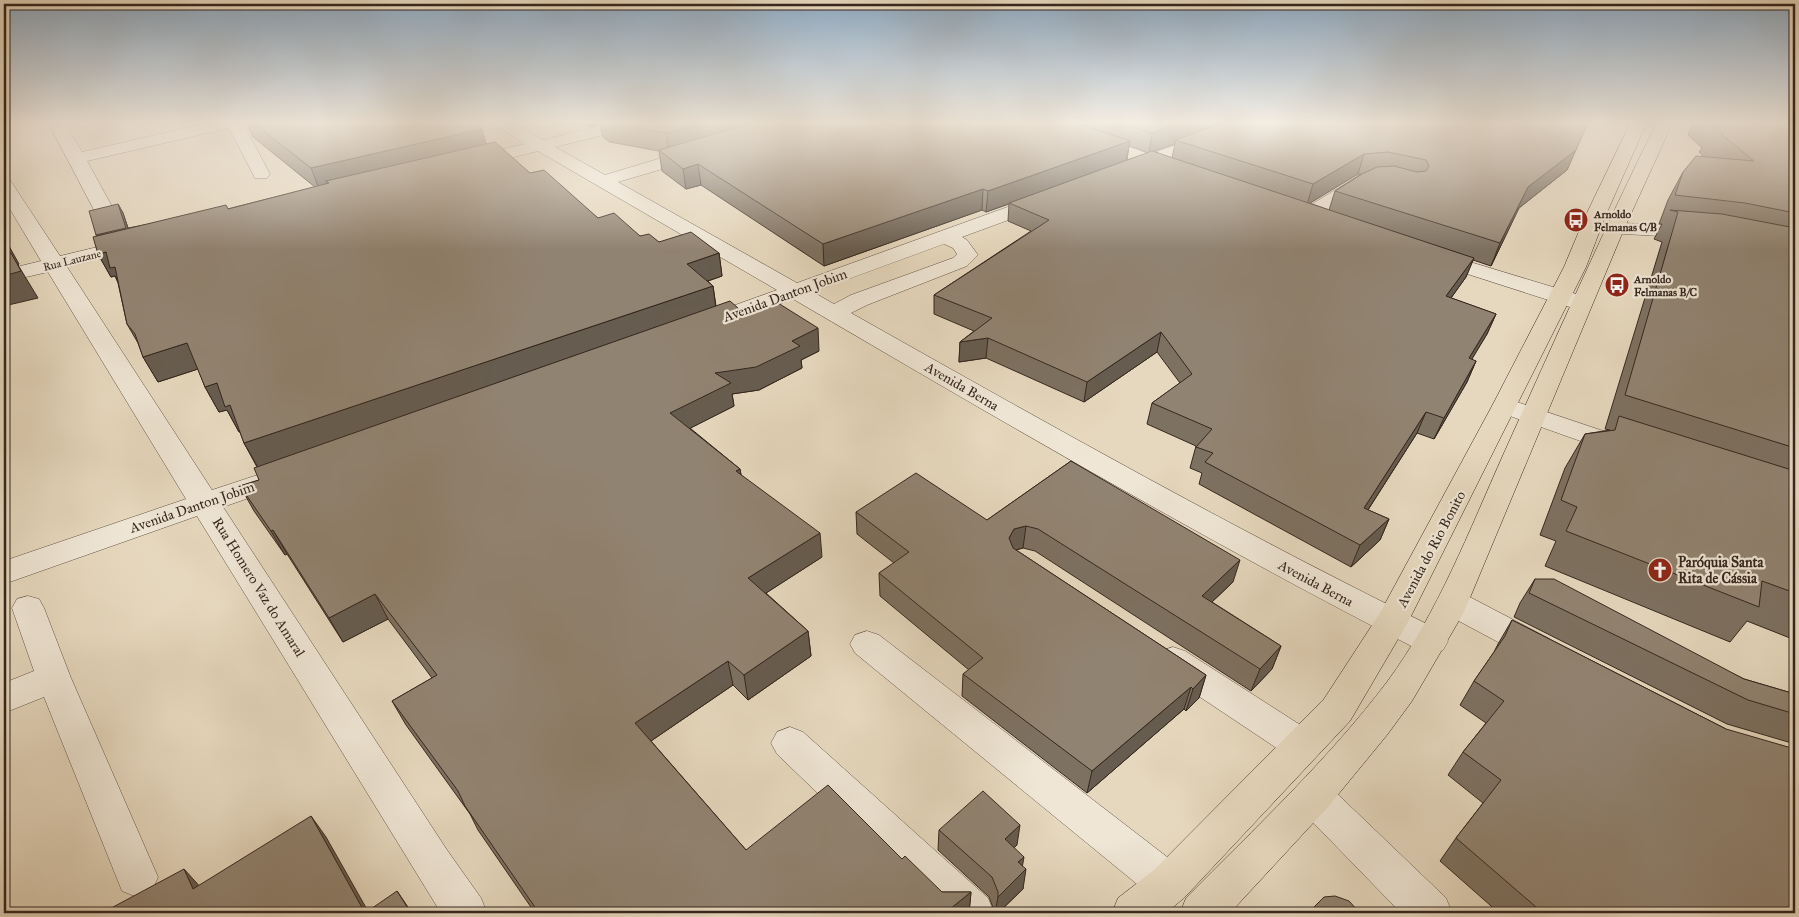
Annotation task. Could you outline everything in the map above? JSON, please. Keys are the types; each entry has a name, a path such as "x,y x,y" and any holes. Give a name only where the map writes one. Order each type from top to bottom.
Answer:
{"main road":[{"name":"Avenida do Rio Bonito","path":"1201,913 1313,796 1400,691 1453,603 1519,412 1571,300 1623,165"},
{"name":"Avenida do Rio Bonito","path":"1571,300 1614,229 1645,165"},
{"name":"Avenida do Rio Bonito","path":"1132,913 1168,884 1337,710 1519,412"}],"street":[{"path":"81,165 104,210"},
{"path":"256,165 261,174"},
{"path":"452,168 465,165"},
{"name":"Avenida Berna","path":"574,165 1118,476 1431,641"},
{"path":"603,181 657,165"},
{"path":"1105,178 1137,165"},
{"path":"1163,165 1180,171"},
{"path":"1308,215 1364,180 1382,179"},
{"name":"Rua Homero Vaz do Amaral","path":"4,184 432,864 466,913"},
{"name":"Avenida Danton Jobim","path":"688,330 1067,191"},
{"path":"1289,209 1335,223"},
{"path":"1614,229 1660,230 1714,238"},
{"path":"834,312 859,300 960,262 968,255 960,244 945,236"},
{"name":"Rua Lauzane","path":"4,276 151,241"},
{"path":"1417,251 1571,300"},
{"path":"1519,412 1640,452"},
{"name":"Avenida Danton Jobim","path":"4,573 299,470"},
{"path":"1453,603 1565,662"},
{"path":"28,608 54,678 137,877"},
{"path":"1146,643 1303,746"},
{"path":"867,644 1168,884"},
{"path":"4,698 54,678"},
{"path":"790,743 973,913"},
{"path":"1313,796 1431,913"}],"building":[{"path":"307,165 325,165 311,168"},
{"path":"396,165 521,165 530,173 544,170 598,218 614,213 640,236 649,234 659,242 691,232 719,253 687,264 713,286 244,443 230,405 225,407 217,383 205,387 187,343 143,357 135,334 127,324 115,267 110,268 106,252 98,254 93,237 226,205 228,209 329,183 326,181"},
{"path":"678,165 696,165 683,169"},
{"path":"699,165 1062,165 988,191 983,189 823,244"},
{"path":"1114,165 1194,165 1474,258 1446,296 1496,314 1469,358 1476,361 1444,418 1426,412 1364,508 1389,519 1360,545 1205,462 1213,453 1196,447 1212,429 1152,403 1192,374 1161,332 1087,382 988,338 960,342 992,318 934,295 1049,220 1009,203"},
{"path":"1253,165 1346,165 1313,184"},
{"path":"1557,165 1528,187 1500,243 1335,191 1377,167 1394,166 1417,172 1426,171 1429,166"},
{"path":"1689,165 1795,165 1795,213 1745,203 1675,195 1683,172"},
{"path":"118,204 126,228 96,235 89,211"},
{"path":"1670,210 1722,214 1795,228 1795,448 1625,395 1678,212"},
{"path":"11,253 21,271 4,276 4,254"},
{"path":"730,301 747,316 778,303 818,328 792,341 800,346 756,367 715,373 731,383 670,413 740,469 736,471 820,533 748,578 808,631 744,675 728,661 635,723 746,850 828,785 902,859 905,856 942,892 971,892 945,913 539,913 465,806 458,791 392,701 437,675 375,594 329,618 273,530 271,531 240,486 259,480 254,468"},
{"path":"1619,416 1795,471 1795,593 1762,581 1759,607 1566,531 1577,507 1561,500 1585,434 1615,430"},
{"path":"1071,461 1240,560 1202,596 1281,646 1260,669 1038,529 1026,526 1014,529 1009,538 1013,548 1206,675 1193,689 1191,687 1092,771 963,674 983,658 879,573 909,552 856,512 916,473 987,520"},
{"path":"1535,579 1554,579 1744,679 1795,694 1795,714 1748,700 1529,593"},
{"path":"1512,620 1726,729 1795,749 1795,913 1543,913 1456,838 1501,780 1463,752 1504,701 1474,681 1505,636"},
{"path":"983,791 1020,825 1005,839 1024,857 1018,862 1026,869 998,897 992,877 939,830"},
{"path":"311,816 365,913 102,913 184,869 193,889"},
{"path":"397,891 411,913 365,913"},
{"path":"1335,896 1349,901 1360,913 1308,913 1324,897"}],"place":[{"name":"Arnoldo Felmanas C/B","path":"1576,220"},
{"name":"Arnoldo Felmanas B/C","path":"1617,285"},
{"name":"Paróquia Santa Rita de Cássia","path":"1660,570"}]}
